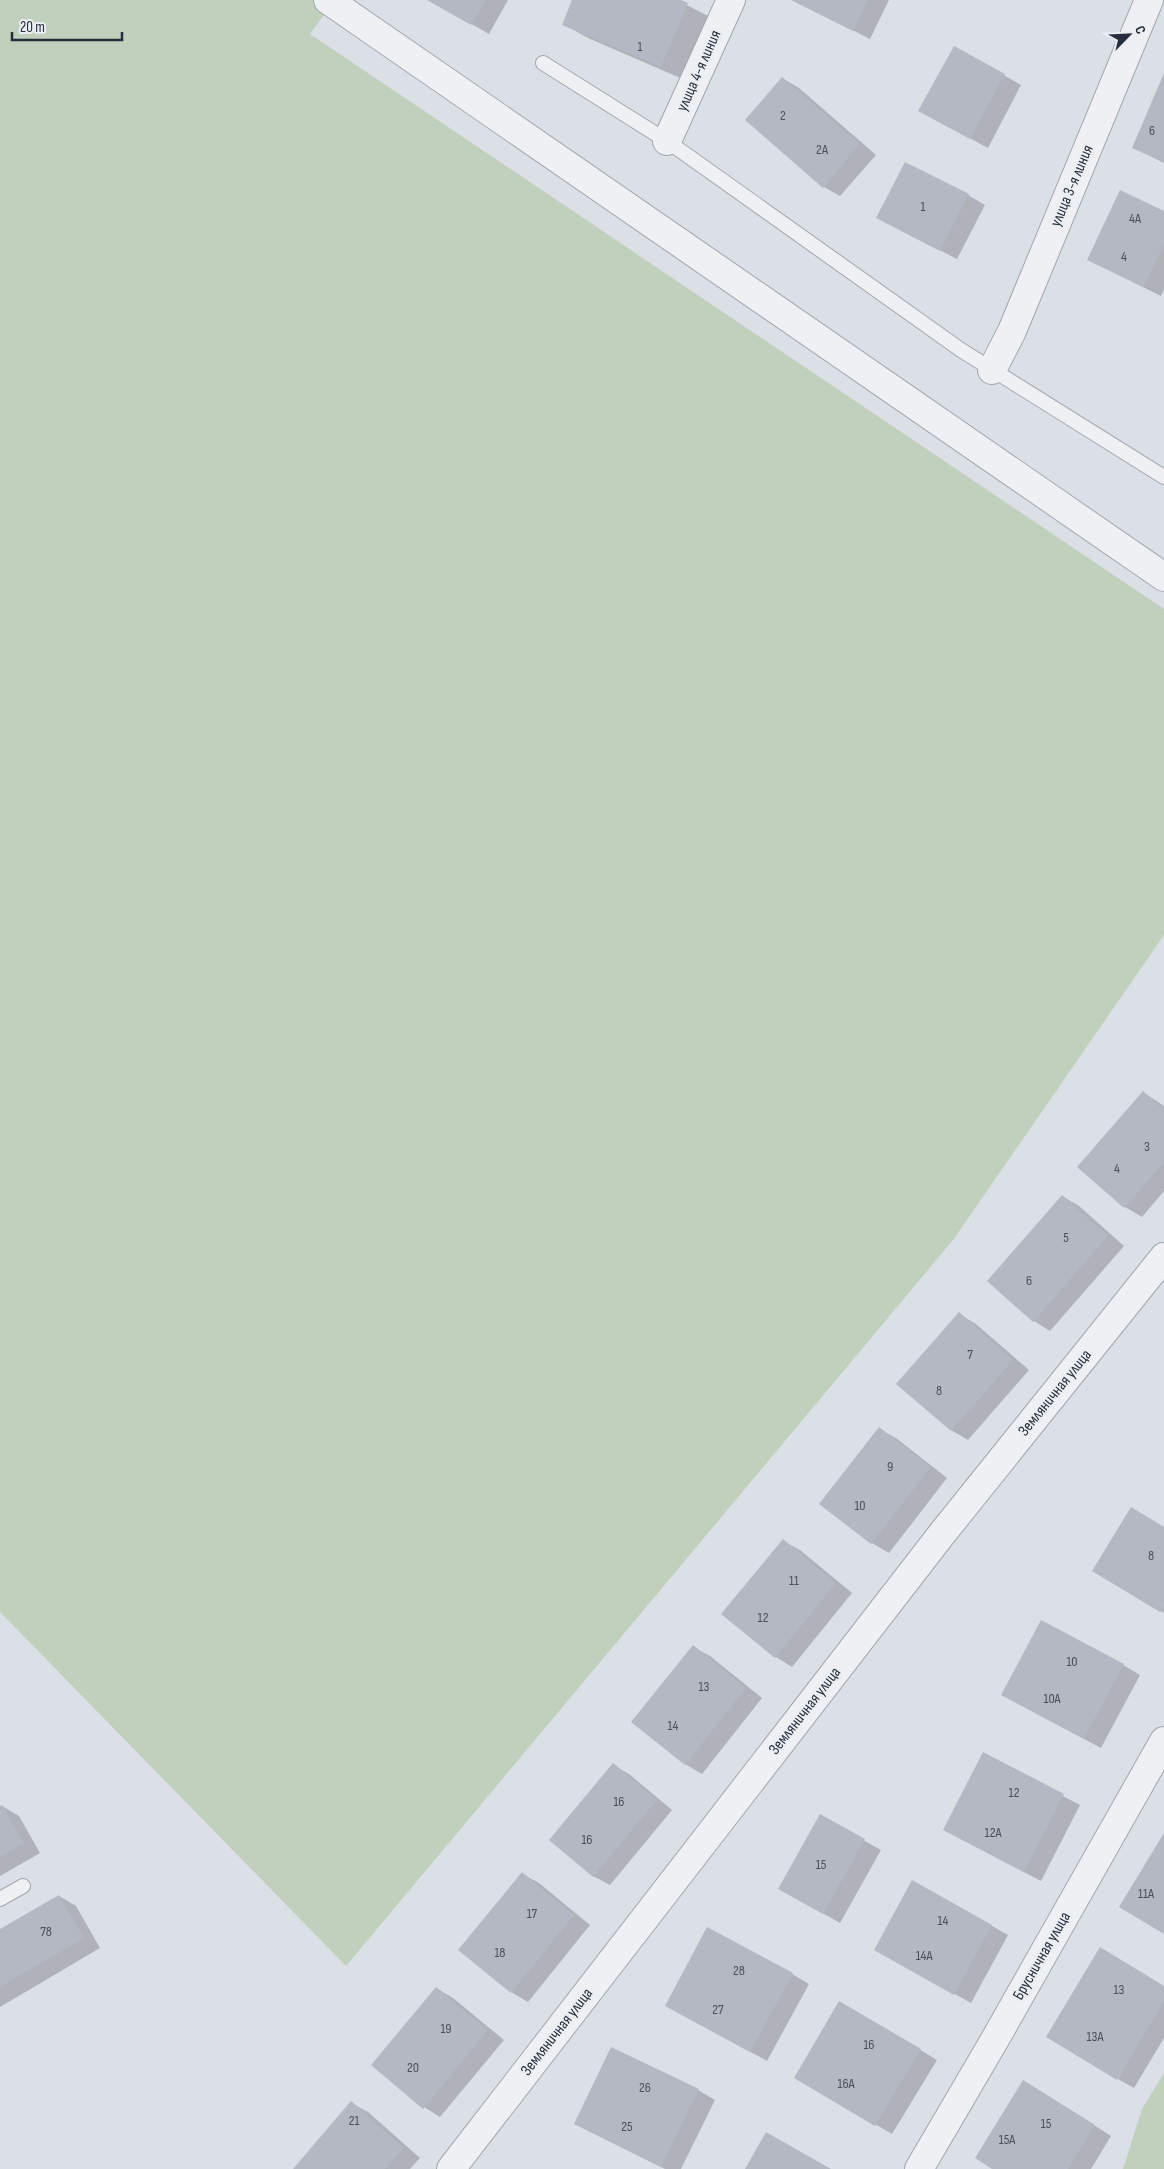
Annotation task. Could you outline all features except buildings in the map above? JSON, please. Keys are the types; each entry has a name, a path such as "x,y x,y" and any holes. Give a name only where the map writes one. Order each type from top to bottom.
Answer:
{"street":[{"path":"328,0 1164,578"},
{"name":"улица 4-я линия","path":"667,141 731,0"},
{"name":"улица 3-я линия","path":"992,370 1012,331 1149,0"},
{"name":"Земляничная улица","path":"451,2169 935,1543 1164,1258"},
{"name":"Брусничная улица","path":"919,2169 994,2041 1164,1741"}],"lane":[{"path":"543,63 667,141 992,370 1164,477"},
{"path":"0,1899 23,1886"}],"green space":[{"path":"0,0 335,0 310,34 1164,609 1164,935 953,1240 346,1966 0,1612"},
{"path":"1164,2073 1164,2169 1123,2169 1142,2109"}]}
